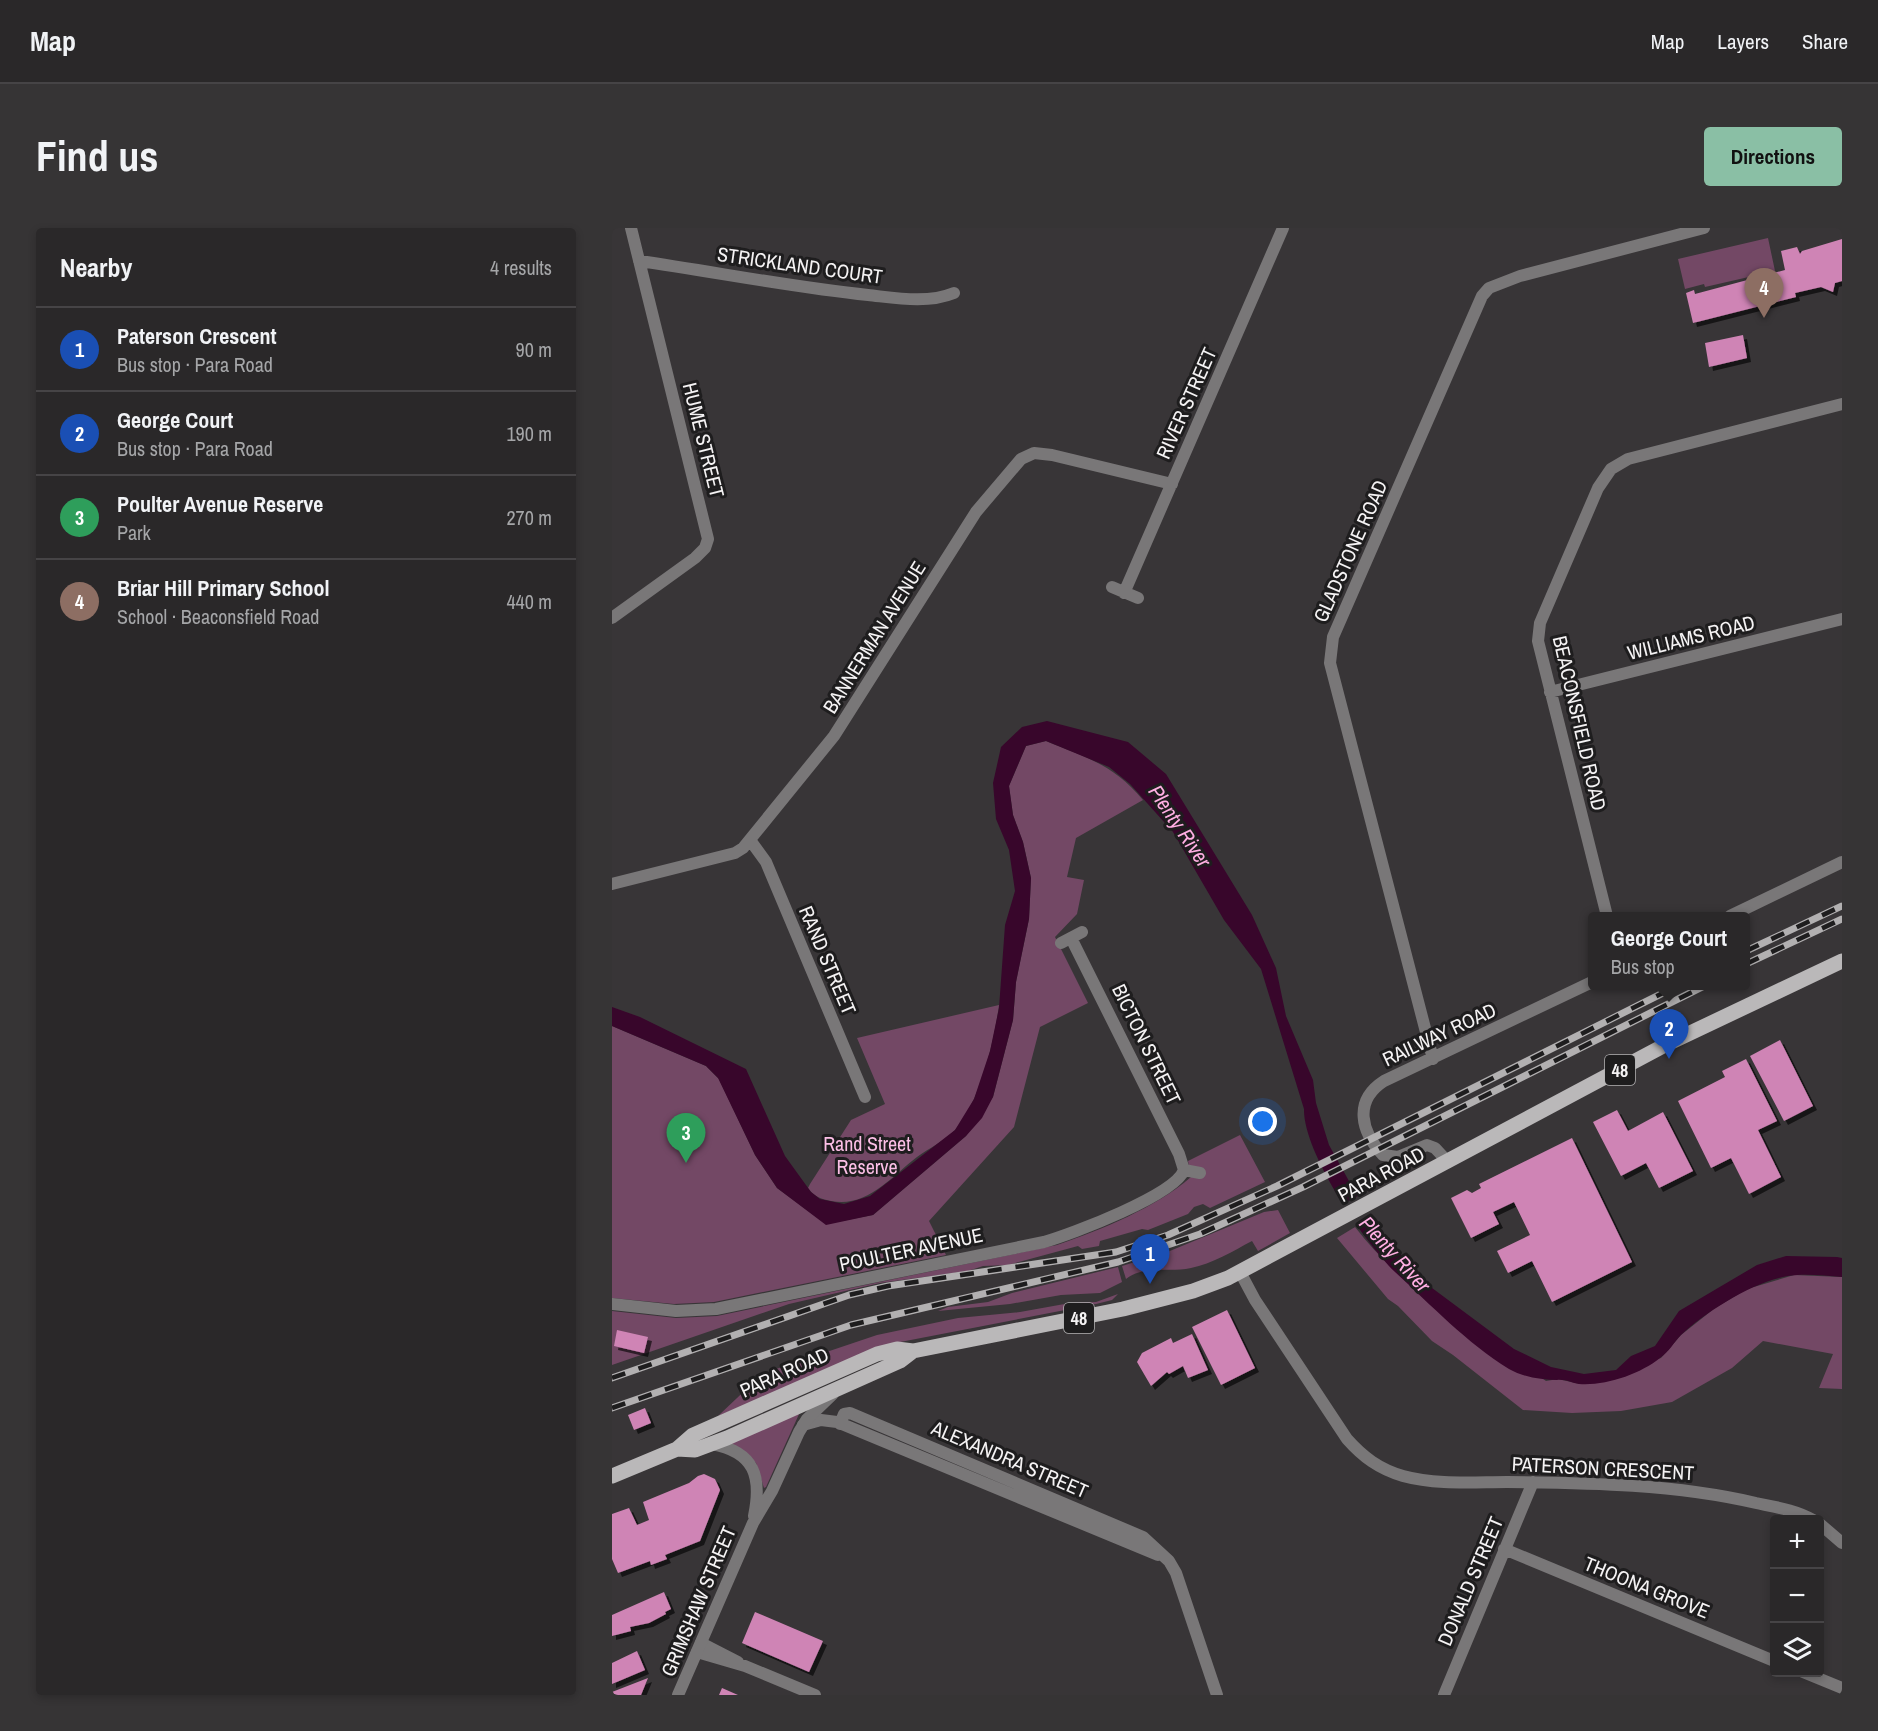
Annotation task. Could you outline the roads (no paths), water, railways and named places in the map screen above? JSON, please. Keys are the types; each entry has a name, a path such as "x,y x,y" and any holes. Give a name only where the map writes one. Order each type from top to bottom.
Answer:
{"main road":[{"name":"PARA ROAD","path":"612,1476 677,1449 693,1435 866,1358 897,1349 914,1351 1123,1309 1193,1291 1240,1272 1667,1044 1842,961"},
{"name":"PARA ROAD","path":"677,1449 689,1451 712,1444 838,1389 905,1358 914,1351"}],"street":[{"name":"HUME STREET","path":"612,618 695,558 705,548 708,539 631,228"},
{"name":"RIVER STREET","path":"1124,593 1283,228"},
{"name":"GLADSTONE ROAD","path":"1433,1059 1330,663 1333,637 1482,296 1496,285 1520,276 1704,228"},
{"name":"STRICKLAND COURT","path":"639,261 828,291 921,299 944,298 954,293"},
{"name":"BEACONSFIELD ROAD","path":"1606,912 1540,654 1540,623 1598,488 1611,469 1628,459 1842,404"},
{"name":"BANNERMAN AVENUE","path":"612,884 735,853 750,840 834,736 976,512 1021,459 1034,453 1052,455 1172,483"},
{"path":"1112,588 1138,598"},
{"name":"WILLIAMS ROAD","path":"1550,692 1842,619"},
{"name":"RAND STREET","path":"750,840 766,862 864,1097"},
{"path":"1738,912 1842,862"},
{"name":"BICTON STREET","path":"1071,938 1185,1170"},
{"name":"RAILWAY ROAD","path":"1448,1162 1435,1148 1427,1145 1398,1157 1383,1155 1368,1131 1363,1111 1365,1101 1378,1085 1588,984"},
{"path":"1185,1170 1200,1173"},
{"name":"POULTER AVENUE","path":"612,1304 676,1311 716,1309 1044,1242 1088,1227 1172,1186 1185,1170"},
{"name":"PATERSON CRESCENT","path":"1240,1272 1255,1300 1347,1439 1368,1460 1401,1475 1418,1479 1533,1482 1697,1491 1782,1509 1799,1515"},
{"name":"GRIMSHAW STREET","path":"678,1695 753,1523 768,1499 803,1425 838,1389"},
{"name":"ALEXANDRA STREET","path":"803,1425 821,1420 840,1424 1165,1558 1178,1578 1217,1695"},
{"name":"GRIMSHAW STREET","path":"712,1444 734,1451 753,1469 758,1491 753,1523"},
{"name":"DONALD STREET","path":"1444,1695 1533,1482"},
{"path":"1824,1527 1842,1543"},
{"name":"THOONA GROVE","path":"1504,1549 1770,1659"},
{"path":"699,1647 725,1653 744,1666 814,1695"},
{"path":"1815,1677 1842,1688"}],"water":[{"name":"Plenty River","path":"1047,721 1128,742 1166,774 1252,915 1276,968 1286,1016 1313,1080 1316,1103 1329,1145 1370,1219 1424,1282 1514,1349 1551,1367 1584,1374 1616,1370 1631,1356 1655,1346 1679,1311 1757,1265 1786,1256 1837,1257 1842,1258 1842,1277 1797,1275 1782,1277 1751,1288 1705,1315 1652,1364 1633,1374 1611,1381 1579,1384 1563,1380 1533,1378 1514,1372 1494,1359 1450,1323 1395,1272 1352,1219 1324,1172 1313,1148 1306,1127 1304,1109 1261,969 1224,920 1173,832 1130,784 1109,767 1046,741 1026,746 1009,786 1013,815 1023,842 1031,878 1029,919 1016,982 1013,1020 993,1097 982,1118 966,1136 873,1215 826,1225 777,1188 755,1155 718,1078 706,1066 612,1026 612,1007 640,1017 746,1069 785,1156 811,1192 820,1199 844,1204 870,1196 955,1130 974,1099 990,1051 999,1008 1005,925 1015,891 1009,850 996,819 993,783 1001,747 1022,727"}],"railway":[{"path":"1750,949 1842,906"},
{"path":"1750,962 1842,919"},
{"path":"612,1378 849,1295 888,1286 1116,1252 1168,1235 1277,1186 1669,990"},
{"path":"612,1408 851,1325 1118,1262 1200,1234 1303,1187 1696,990"}],"place":[{"name":"Briar Hill Primary School","path":"1764,318"},
{"name":"George Court","path":"1669,1059"},
{"name":"Poulter Avenue Reserve","path":"686,1163"},
{"name":"Paterson Crescent","path":"1150,1284"}],"park label":[{"name":"Rand Street Reserve","path":"867,1154"}]}
